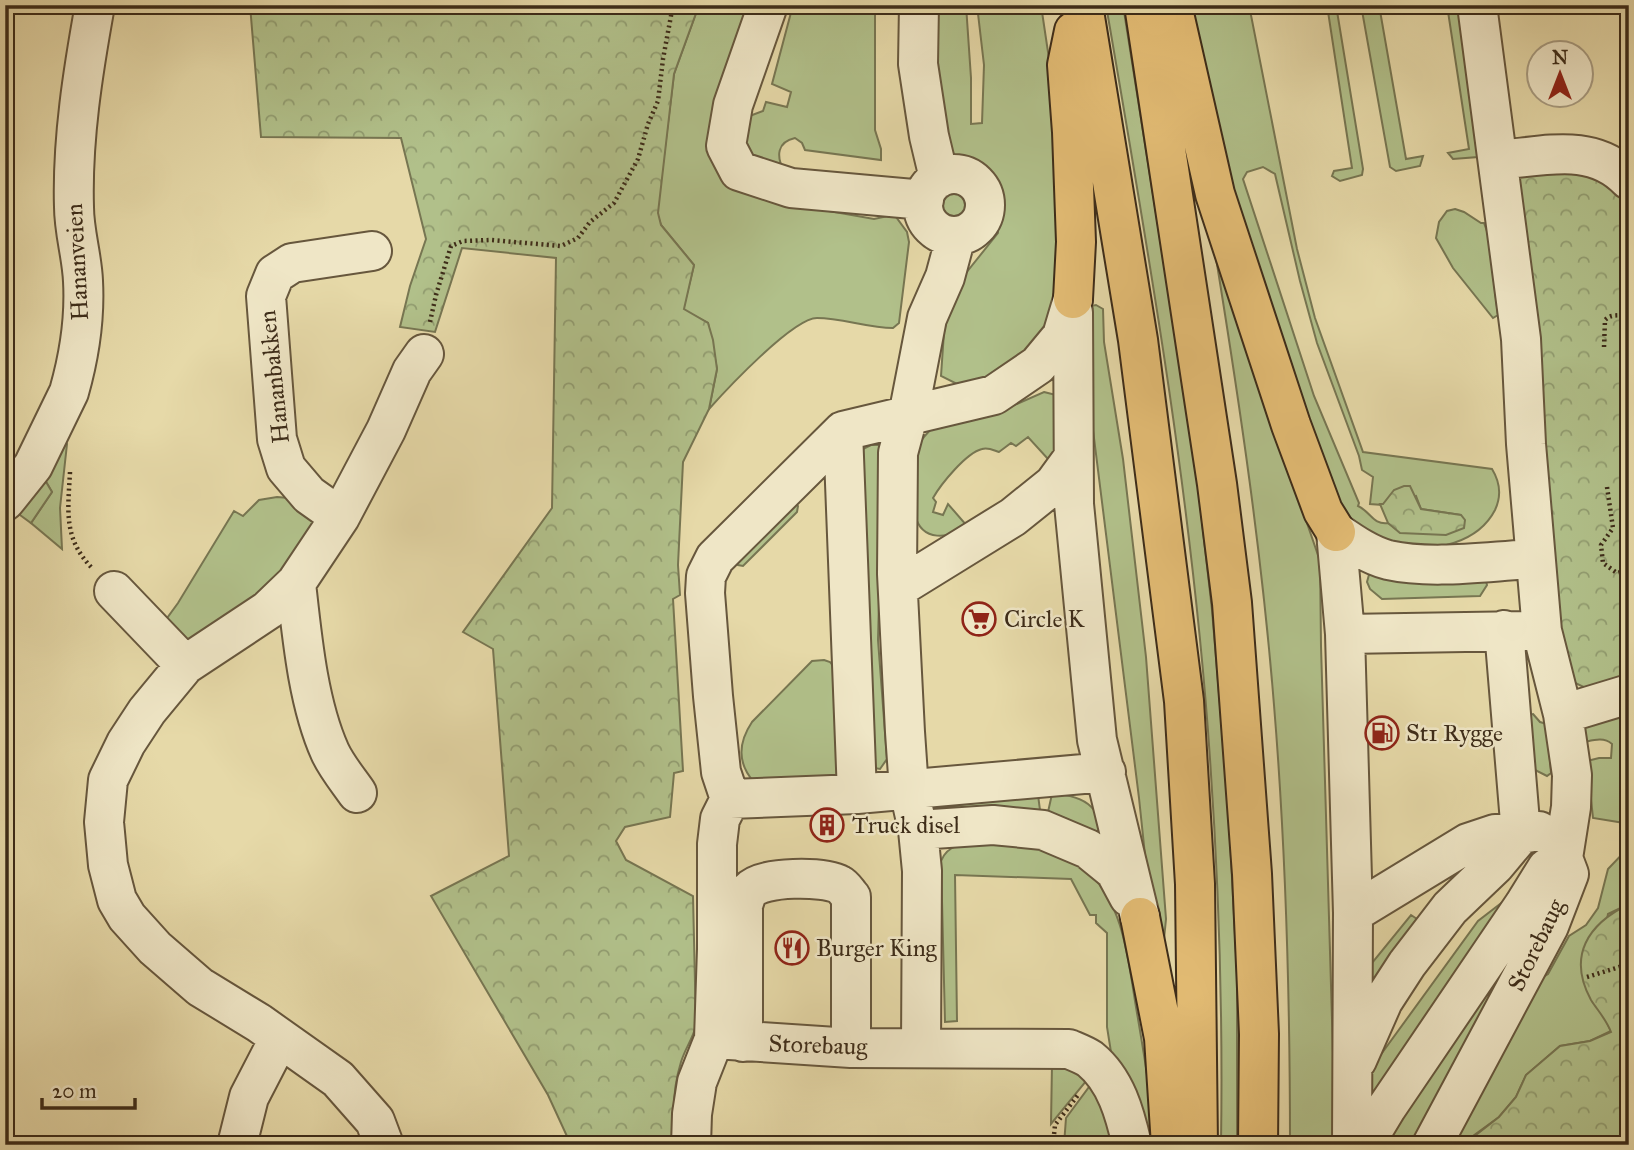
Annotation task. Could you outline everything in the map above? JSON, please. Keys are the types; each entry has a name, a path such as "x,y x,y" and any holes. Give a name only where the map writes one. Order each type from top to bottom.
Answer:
{"highway":[{"path":"1073,299 1076,242 1067,65 1081,5"},
{"path":"1081,5 1138,340 1184,701 1195,884 1198,1145"},
{"path":"1144,5 1217,484 1232,603 1252,874 1259,1034 1258,1145"},
{"path":"1172,5 1215,194 1291,425 1323,511 1336,532"},
{"path":"1140,917 1164,1038 1171,1145"}],"street":[{"name":"Hananveien","path":"5,501 33,466 69,392 83,321 83,280 74,210 74,174 85,60 94,5"},
{"path":"768,5 733,105 726,146 739,171 791,188 931,189 959,174 969,177 982,192 985,202 981,221 974,229 956,236 947,235 931,226 924,209 931,189 929,136 918,64 919,5"},
{"name":"Storebaug","path":"1433,1145 1549,926 1569,874 1565,842 1572,775 1563,714 1542,631 1521,339 1477,5"},
{"path":"1499,160 1569,153 1608,162 1629,180"},
{"path":"921,1047 922,871 918,830 909,790 898,588 898,453 927,318 945,277 956,236"},
{"name":"Hananbakken","path":"340,517 309,495 286,468 277,439 266,296 275,274 292,263 372,251"},
{"path":"728,1040 717,949 717,844 720,819 730,799 721,772 713,696 706,576 715,558 843,431 994,395 1038,365 1062,336 1073,299"},
{"path":"1073,299 1074,504 1097,740 1140,917"},
{"path":"384,1145 375,1121 338,1079 200,987 155,948 127,918 117,900 108,865 104,822 108,780 125,743 147,711 186,665 268,610 296,583 340,517 386,430 412,371 424,354"},
{"path":"843,431 857,794"},
{"path":"898,588 1013,517 1054,484 1073,458"},
{"path":"1336,532 1358,548 1388,560 1425,564 1535,559"},
{"path":"1336,532 1345,634 1353,913 1352,1145"},
{"path":"296,583 311,681 324,733 337,765 357,793"},
{"path":"114,592 186,665"},
{"path":"1351,1072 1383,1001 1407,964 1450,908 1495,865 1521,834 1504,630"},
{"path":"1345,634 1542,631"},
{"path":"1563,714 1629,694"},
{"path":"730,799 857,794 1106,772"},
{"path":"918,830 993,825 1043,830 1088,849 1115,871 1140,917"},
{"path":"1353,913 1468,843 1494,834 1521,834 1565,842 1364,1145"},
{"path":"691,1145 697,1082 728,1040 743,905 748,891 757,885 779,879 811,880 840,885 851,897 851,1048"},
{"path":"237,1145 248,1097 279,1039"},
{"name":"Storebaug","path":"728,1040 851,1048 1069,1049 1090,1059 1120,1101 1132,1145"}],"path":[{"path":"424,354 436,295 451,246 463,241 491,240 561,246 578,238 590,222 614,203 638,159 658,101 673,5"},
{"path":"1604,347 1605,320 1612,315 1623,316 1629,313"},
{"path":"71,463 69,533 82,558 114,592"},
{"path":"1606,487 1613,528 1601,545 1603,563 1617,573 1629,570"},
{"path":"1587,976 1629,964"},
{"path":"1054,1145 1055,1125 1098,1069"}],"green space":[{"path":"250,5 699,5 674,74 658,213 661,225 694,265 684,309 708,323 717,369 709,409 683,462 678,565 680,595 673,599 683,771 674,773 670,817 625,827 616,841 626,860 693,896 696,1026 676,1082 674,1124 677,1145 571,1145 548,1095 431,896 509,856 493,649 463,632 552,508 556,258 462,248 435,332 400,327 426,239 401,138 261,137"},
{"path":"699,5 757,5 719,116 784,203 874,219 896,217 907,232 909,242 899,323 893,328 826,318 806,321 760,356 709,409 717,369 708,323 683,310 694,265 661,225 657,213 674,74"},
{"path":"793,5 875,5 875,130 881,149 881,160 805,150 802,143 795,138 785,143 780,150 784,171 750,167 739,120 763,111 766,102 787,107 791,92 772,84"},
{"path":"932,5 966,5 971,124 982,123 984,65 977,5 1041,5 1058,119 1056,306 1033,346 1002,371 980,380 957,384 941,376 944,332 952,296 962,278 998,233 998,192 946,147 936,120"},
{"path":"1106,5 1123,5 1195,460 1212,610 1228,802 1237,973 1237,1145 1221,1145 1221,1000 1216,855 1193,570 1168,381"},
{"path":"1187,5 1249,5 1297,249 1315,318 1363,452 1492,469 1497,479 1499,499 1495,510 1478,530 1467,538 1441,546 1400,547 1349,519 1335,493 1250,257","holes":["1263,167 1275,174 1317,343 1362,470 1373,477 1370,504 1383,505 1416,496 1421,509 1461,515 1396,529 1388,523 1375,520 1358,506 1314,396 1243,179 1247,172"]},
{"path":"1327,5 1336,5 1363,169 1362,175 1340,181 1332,176 1334,171 1352,168"},
{"path":"1361,5 1379,5 1406,159 1423,156 1420,166 1396,171 1390,167"},
{"path":"1447,5 1464,5 1478,157 1453,159 1448,153 1469,149"},
{"path":"1585,165 1629,196 1629,632 1625,638 1629,653 1629,682 1594,692 1569,680 1565,668 1517,170"},
{"path":"955,182 970,188 978,200 978,214 968,227 942,224 937,221 933,210 933,201"},
{"path":"1455,209 1484,223 1488,234 1498,315 1493,318 1453,268 1436,238 1439,222 1447,211"},
{"path":"1216,258 1320,561 1334,1145 1290,1145 1282,815 1274,705 1250,481"},
{"path":"1096,305 1103,309 1104,342 1123,459 1146,657 1166,919 1164,939 1159,937 1147,874 1092,422 1090,311 1091,306"},
{"path":"1044,392 1056,395 1058,448 1048,459 1028,437 1016,446 1011,443 999,452 986,448 969,456 954,470 933,498 936,502 933,512 943,515 948,504 968,527 953,534 937,536 924,530 915,515 914,501 916,452 924,437 933,427 1010,407"},
{"path":"62,435 67,444 60,508 62,549 31,523 52,492 42,475"},
{"path":"878,445 883,449 878,640 887,759 880,769 869,767 863,449"},
{"path":"42,475 52,492 31,523 20,515 20,508"},
{"path":"1410,486 1421,509 1461,515 1465,520 1464,528 1446,535 1400,533 1388,523 1380,504 1383,504 1394,490"},
{"path":"289,498 316,524 294,570 201,640 184,639 165,621 234,511 243,516 259,500"},
{"path":"792,500 798,506 797,512 743,566 738,565 735,561"},
{"path":"1370,571 1486,581 1487,585 1480,596 1382,599 1370,589 1367,582"},
{"path":"812,661 830,662 836,670 845,780 754,782 748,775 741,753 747,730"},
{"path":"1629,703 1629,832 1624,823 1593,818 1587,761 1611,758 1612,744 1602,740 1585,742 1583,730 1587,721"},
{"path":"1533,714 1540,722 1547,724 1551,773 1547,776 1527,766 1527,715"},
{"path":"1052,794 1077,798 1093,809 1114,849 1083,827 1048,812"},
{"path":"1038,795 1040,810 952,812 951,806"},
{"path":"988,843 1041,849 1065,857 1088,872 1109,899 1122,932 1130,967 1149,1091 1154,1145 1139,1145 1114,1071 1107,1027 1107,933 1096,923 1096,915 1090,915 1071,879 955,875 957,1021 945,1022 941,861 954,847"},
{"path":"1629,847 1629,904 1608,914 1592,1001 1603,1014 1611,1031 1590,1041 1560,1046 1526,1075 1516,1097 1499,1117 1466,1141 1446,1145 1536,970 1543,977 1548,974 1569,936 1586,925 1598,908 1608,869"},
{"path":"1513,894 1374,1094 1368,1094 1370,1070 1382,1053 1478,921"},
{"path":"1629,904 1629,1145 1463,1145 1499,1117 1516,1097 1526,1075 1560,1046 1590,1041 1611,1032 1584,984 1582,956 1586,943 1602,921"},
{"path":"1535,910 1419,1145 1383,1145"},
{"path":"1411,915 1417,919 1364,995 1363,974"},
{"path":"1052,1064 1075,1071 1087,1080 1051,1124"},
{"path":"1092,1083 1123,1145 1064,1145 1066,1118"}],"place":[{"name":"Circle K","path":"979,619"},
{"name":"St1 Rygge","path":"1382,733"},
{"name":"Truck disel","path":"827,825"},
{"name":"Burger King","path":"792,948"}]}
